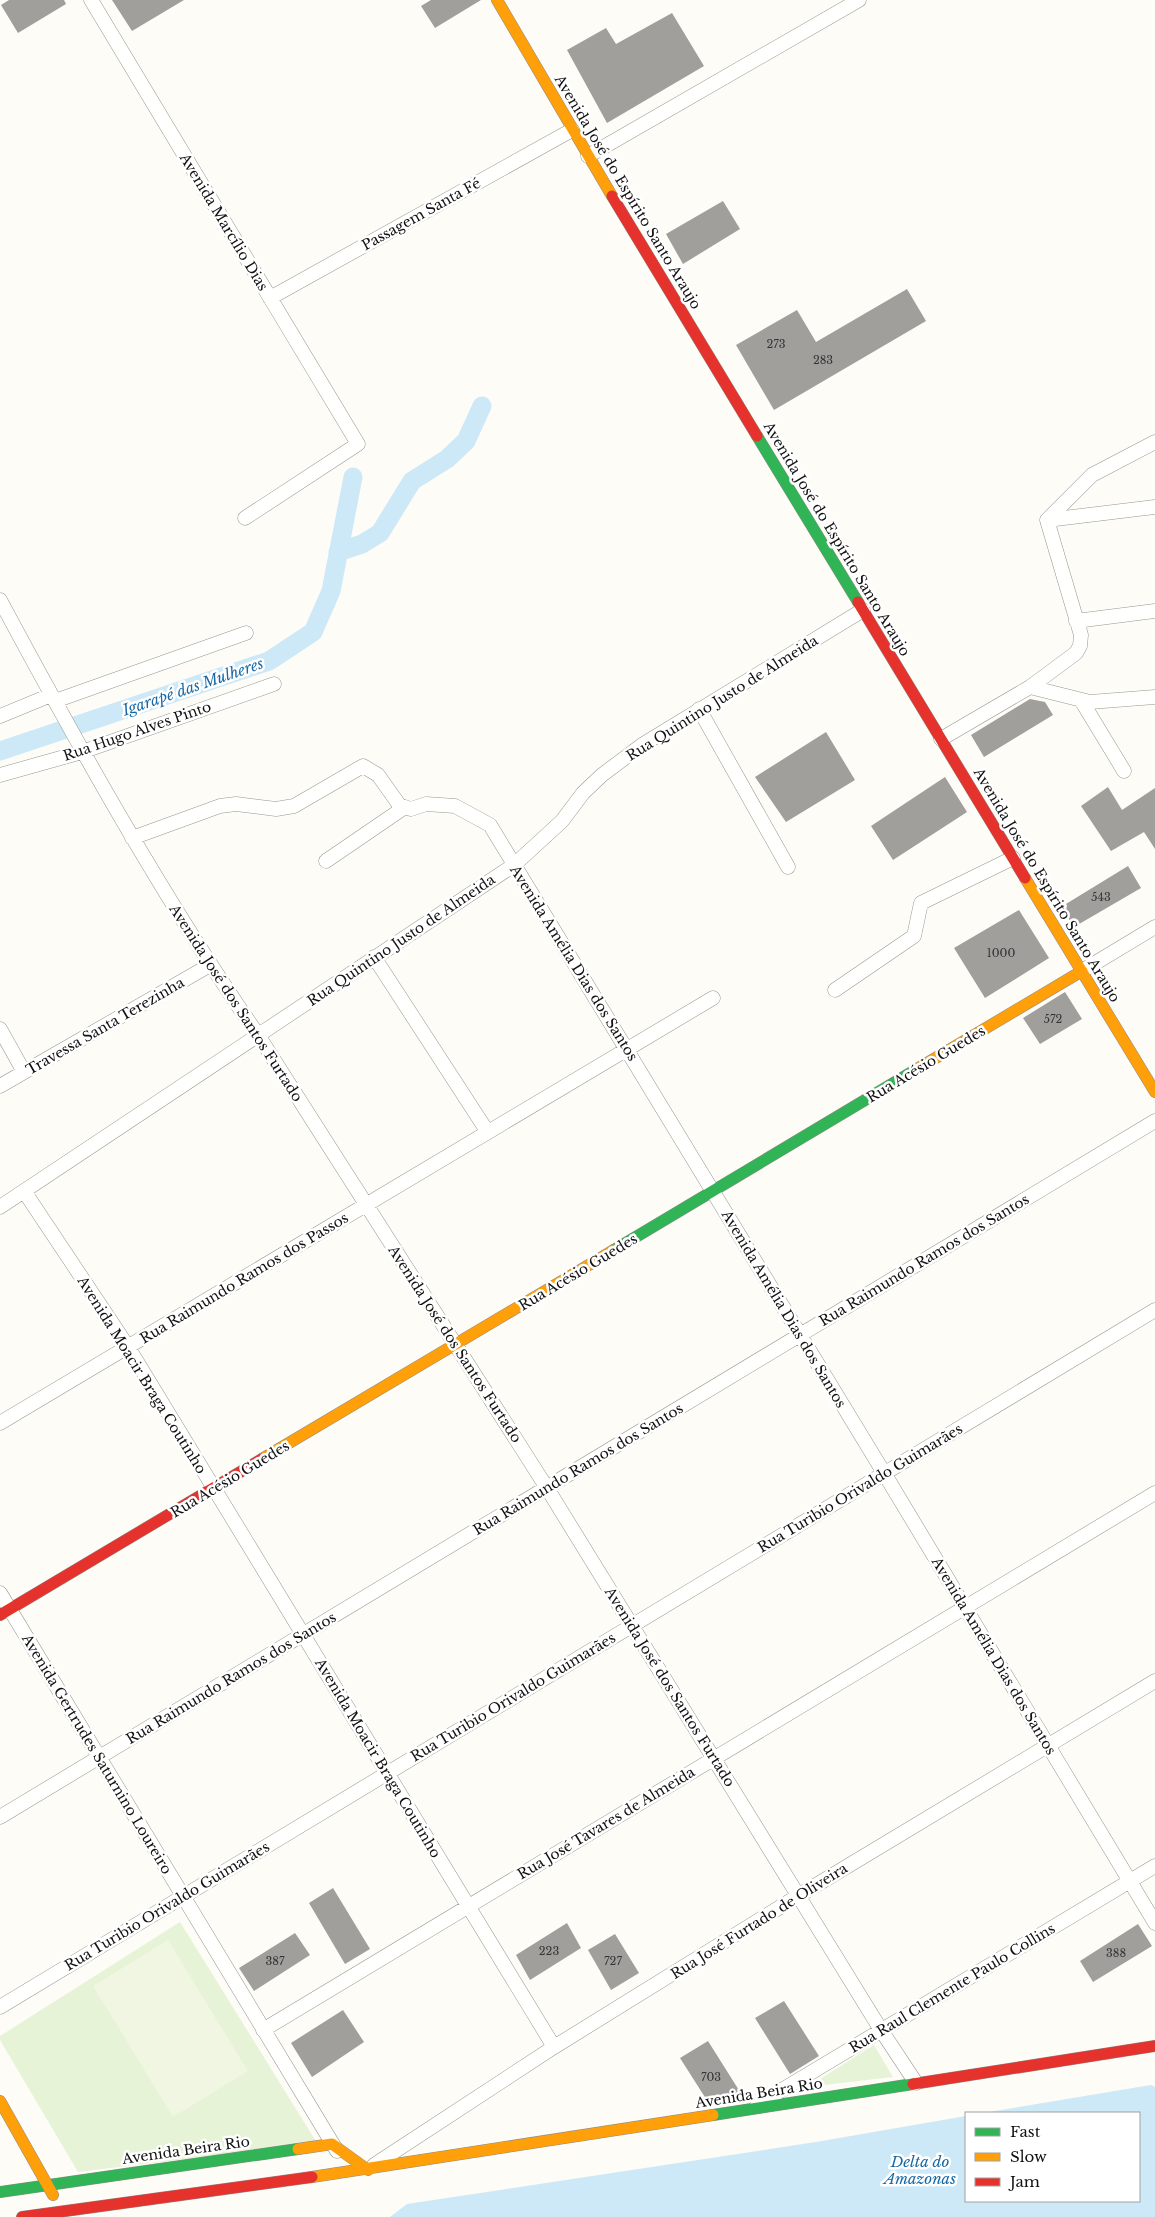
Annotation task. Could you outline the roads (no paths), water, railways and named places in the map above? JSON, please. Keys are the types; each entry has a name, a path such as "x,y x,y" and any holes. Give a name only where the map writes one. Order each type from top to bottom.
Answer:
{"street":[{"name":"Avenida Marcílio Dias","path":"91,0 358,444 245,518"},
{"name":"Avenida José do Espírito Santo Araujo","path":"496,0 572,130 1155,1092"},
{"path":"588,156 859,0"},
{"name":"Passagem Santa Fé","path":"270,298 572,130"},
{"path":"1047,520 1092,475 1155,442"},
{"path":"1047,520 1155,507"},
{"path":"941,739 1030,687 1076,653 1080,646 1081,636 1047,520"},
{"name":"Avenida José dos Santos Furtado","path":"0,600 79,746 132,838 210,965 258,1035 547,1488 916,2084"},
{"name":"Rua Quintino Justo de Almeida","path":"0,1207 514,865 562,821 602,775 642,745 863,610"},
{"path":"1076,621 1155,611"},
{"path":"0,716 56,703 246,633"},
{"name":"Rua Hugo Alves Pinto","path":"0,775 79,746 274,684"},
{"path":"1030,687 1090,702 1155,697"},
{"path":"1081,700 1124,771"},
{"path":"699,709 788,867"},
{"path":"132,838 220,806 236,804 276,808 294,806 363,766 378,776 400,806 405,807"},
{"name":"Avenida Amélia Dias dos Santos","path":"405,807 411,809 426,804 455,806 490,825 1155,1923"},
{"path":"326,861 405,807"},
{"path":"835,990 914,936 921,903 1013,858"},
{"name":"Rua Acésio Guedes","path":"5,1612 1155,927"},
{"path":"374,957 487,1131"},
{"name":"Travessa Santa Terezinha","path":"0,1086 210,965"},
{"name":"Rua Raimundo Ramos dos Passos","path":"0,1422 713,998"},
{"path":"0,1030 24,1072"},
{"name":"Rua Raimundo Ramos dos Santos","path":"0,1817 1155,1122"},
{"name":"Avenida Moacir Braga Coutinho","path":"24,1191 128,1347 554,2047"},
{"name":"Rua Turibio Orivaldo Guimarães","path":"0,2007 1155,1310"},
{"name":"Rua José Tavares de Almeida","path":"263,2030 1155,1493"},
{"name":"Avenida Gertrudes Saturnino Loureiro","path":"0,1593 5,1612 100,1757 349,2172"},
{"name":"Rua José Furtado de Oliveira","path":"368,2170 554,2047 798,1896 1155,1681"},
{"name":"Rua Raul Clemente Paulo Collins","path":"750,2110 1155,1866"},
{"name":"Avenida Beira Rio","path":"22,2217 368,2170 1155,2046"},
{"path":"0,2101 62,2211"},
{"path":"332,2144 368,2170"},
{"name":"Avenida Beira Rio","path":"0,2192 332,2144"}],"water":[{"name":"Delta do Amazonas","path":"1151,2085 1155,2087 1155,2217 390,2217 407,2204 816,2142 965,2116 965,2202 1140,2202 1140,2112 989,2112"}],"waterway":[{"path":"338,552 362,544 380,533 412,481 447,459 466,441 482,406"},
{"name":"Igarapé das Mulheres","path":"0,751 269,661 313,632 331,591 353,477"}]}
